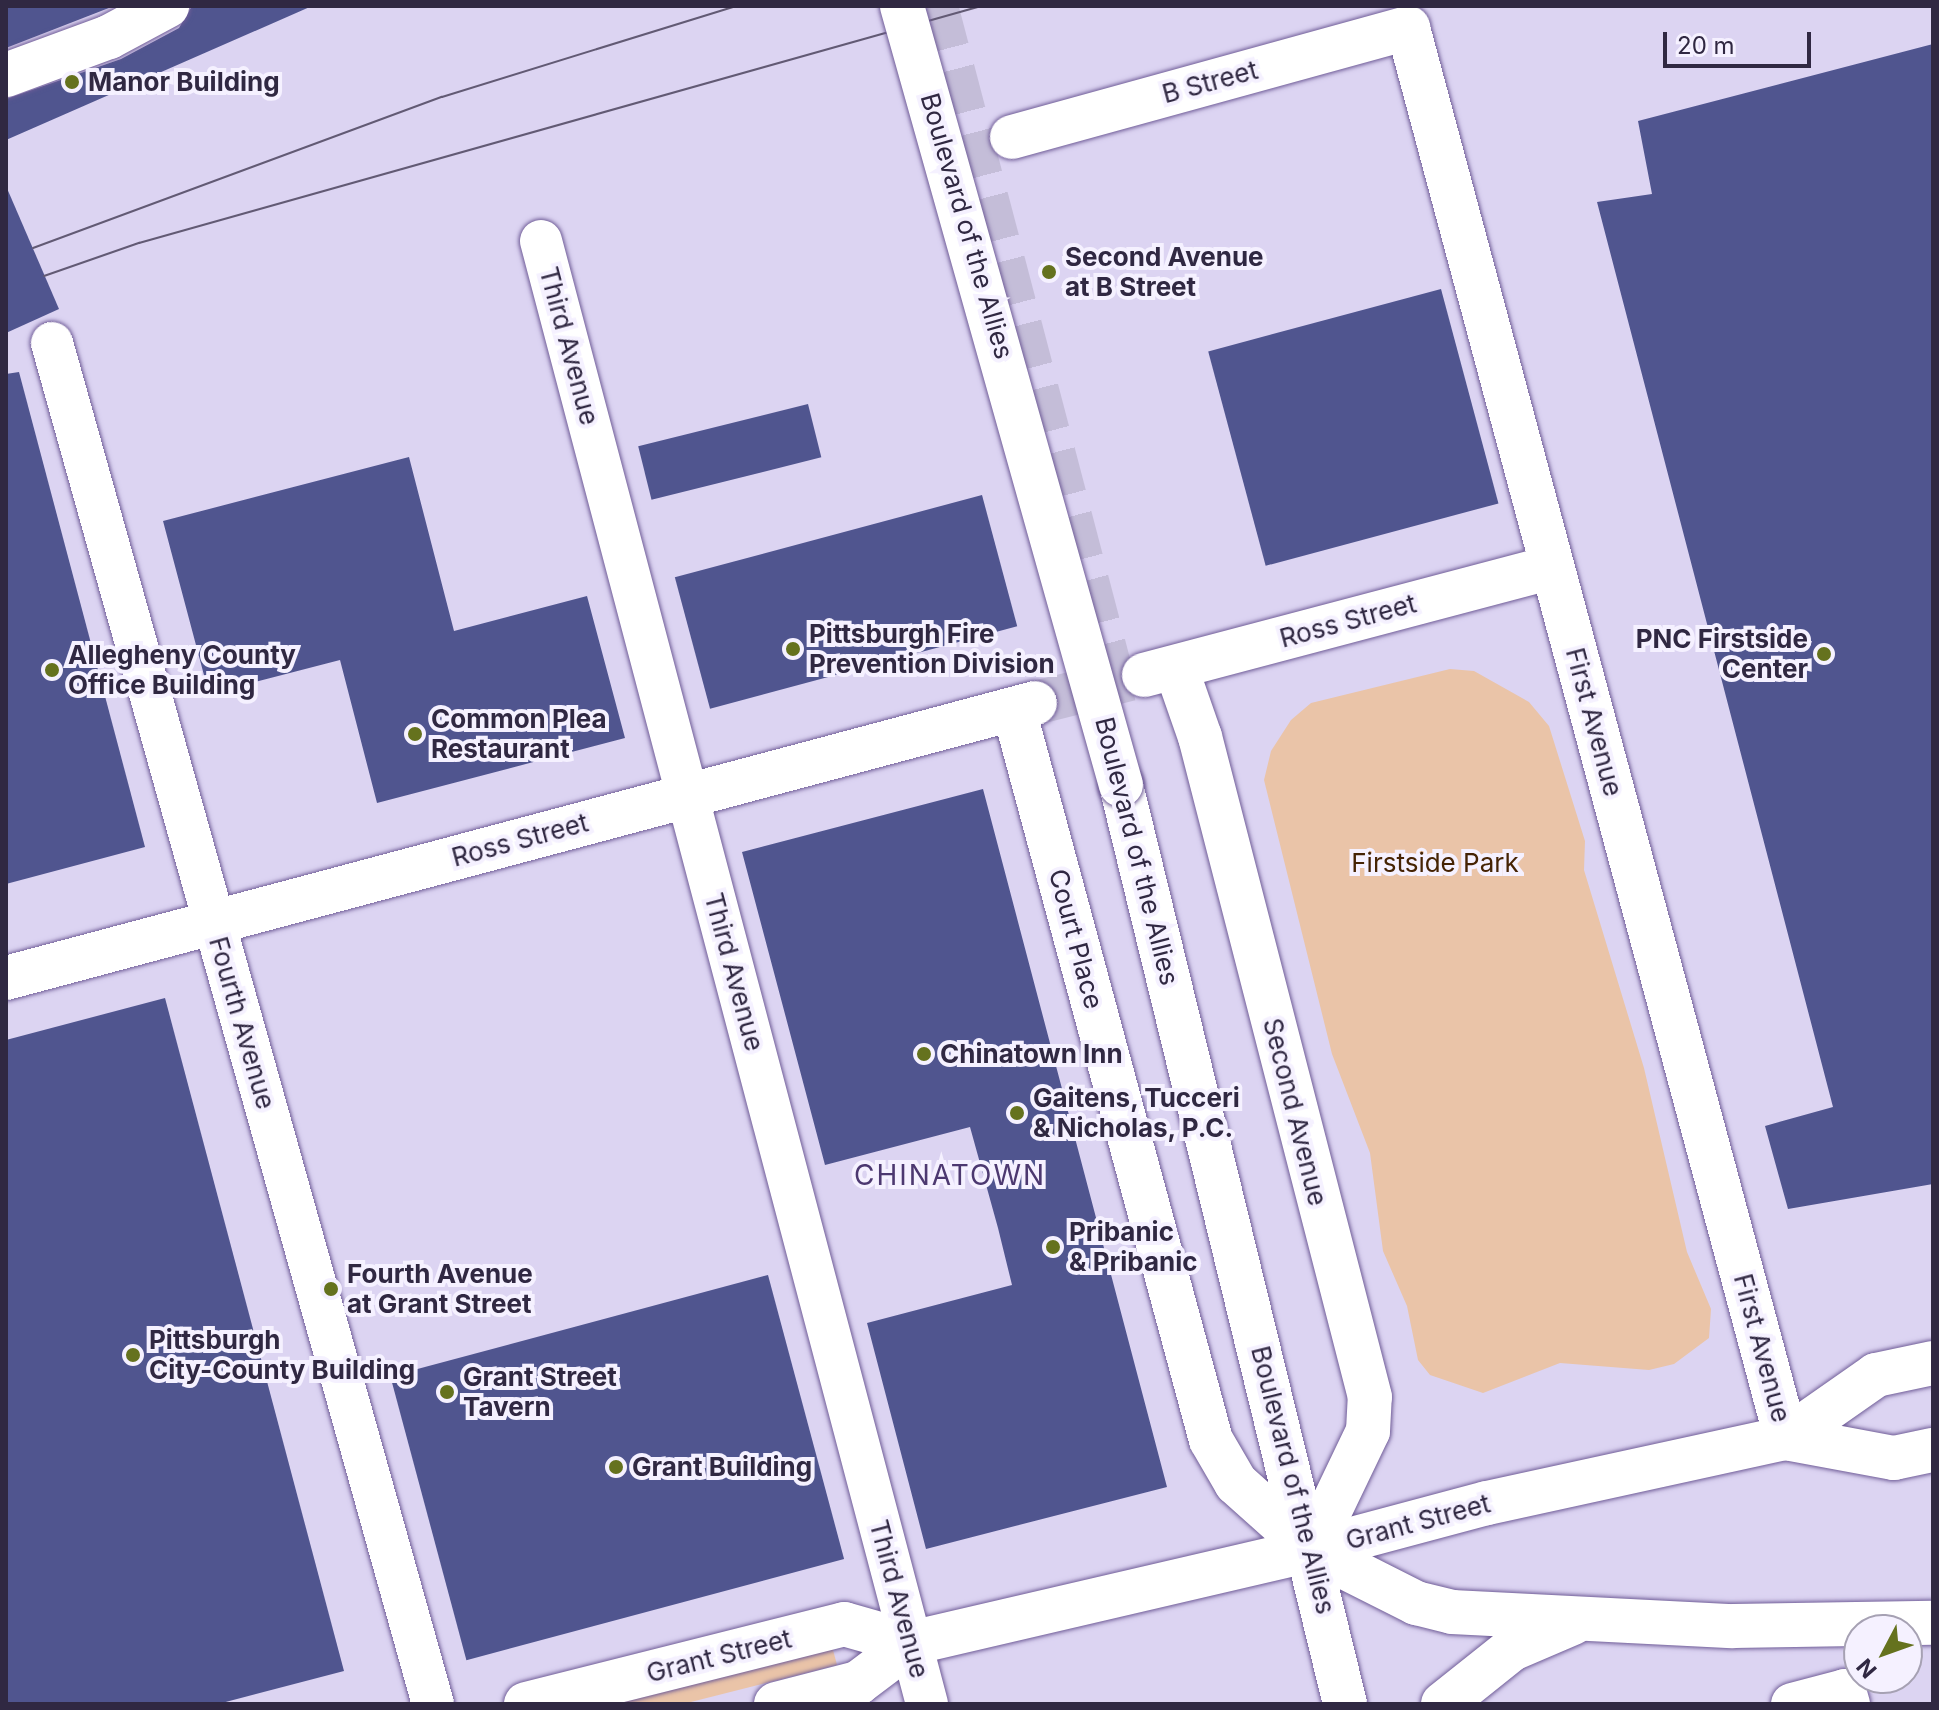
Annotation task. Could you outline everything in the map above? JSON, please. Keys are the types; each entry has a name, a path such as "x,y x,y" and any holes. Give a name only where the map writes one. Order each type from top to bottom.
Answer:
{"main road":[{"path":"6,75 109,37 167,6"},
{"name":"Boulevard of the Allies","path":"902,6 1121,785 1311,1550 1345,1704"},
{"name":"B Street","path":"1012,137 1406,17"},
{"name":"First Avenue","path":"1406,17 1786,1438"},
{"name":"Ross Street","path":"1160,672 1552,567"},
{"name":"Second Avenue","path":"1160,672 1200,737 1370,1397 1368,1431 1311,1550"},
{"name":"Ross Street","path":"6,978 212,920 1024,706"},
{"name":"Court Place","path":"1024,706 1211,1440 1236,1483 1311,1550 1428,1606 1586,1619 1747,1627 1933,1623"},
{"name":"Grant Street","path":"776,1704 858,1683 911,1643 1311,1550 1487,1503 1786,1438 1876,1375 1933,1363"},
{"name":"Grant Street","path":"1786,1438 1894,1458 1933,1450"},
{"path":"1443,1704 1512,1649 1586,1619"},
{"name":"Grant Street","path":"526,1704 844,1624 911,1643"}],"street":[{"name":"Third Avenue","path":"541,241 927,1704"},
{"name":"Fourth Avenue","path":"52,343 433,1704"},
{"path":"1792,1704 1845,1690 1849,1704"}],"shaded area":[{"path":"6,6 1933,6 1933,1704 6,1704"}],"green space":[{"name":"Firstside Park","path":"1450,669 1474,671 1529,702 1549,726 1585,841 1584,870 1644,1068 1687,1252 1711,1309 1709,1338 1674,1364 1649,1370 1560,1363 1483,1393 1430,1375 1418,1360 1407,1306 1383,1251 1370,1153 1332,1054 1264,780 1271,751 1291,720 1311,703"},
{"path":"832,1646 837,1665 683,1704 603,1704"}],"building":[{"path":"6,6 114,6 6,48"},
{"path":"192,6 312,6 6,140 6,99 121,59 179,28"},
{"name":"PNC Firstside Center","path":"1933,44 1933,1184 1788,1209 1765,1126 1833,1107 1597,202 1652,194 1638,121"},
{"path":"6,186 59,309 6,333"},
{"path":"1441,289 1498,503 1266,566 1208,351"},
{"name":"Allegheny County Office Building","path":"19,372 145,847 6,884 6,374"},
{"path":"808,404 821,457 652,500 638,446"},
{"path":"409,457 454,631 587,596 625,738 377,803 340,660 209,694 163,521"},
{"path":"982,495 1017,626 710,709 675,577"},
{"path":"983,789 1167,1487 926,1549 867,1323 1012,1285 998,1228 970,1127 825,1165 742,852"},
{"name":"Pittsburgh City-County Building","path":"165,998 344,1671 218,1704 6,1704 6,1040"},
{"name":"Grant Building","path":"768,1275 844,1559 466,1660 390,1376"}],"tunnel":[{"path":"936,6 1114,684"},
{"path":"1035,703 1130,679"}],"tram line":[{"path":"33,248 442,97 736,6"},
{"path":"44,276 139,243 981,6"}],"place":[{"name":"Manor Building","path":"72,82"},
{"name":"Second Avenue at B Street","path":"1049,272"},
{"name":"Pittsburgh Fire Prevention Division","path":"793,649"},
{"name":"PNC Firstside Center","path":"1824,654"},
{"name":"Allegheny County Office Building","path":"52,670"},
{"name":"Common Plea Restaurant","path":"415,734"},
{"name":"Chinatown Inn","path":"924,1054"},
{"name":"Gaitens, Tucceri & Nicholas, P.C.","path":"1017,1113"},
{"name":"Pribanic & Pribanic","path":"1053,1247"},
{"name":"Fourth Avenue at Grant Street","path":"331,1289"},
{"name":"Pittsburgh City-County Building","path":"133,1355"},
{"name":"Grant Street Tavern","path":"447,1392"},
{"name":"Grant Building","path":"616,1467"}],"district":[{"name":"CHINATOWN","path":"950,1175"}]}
